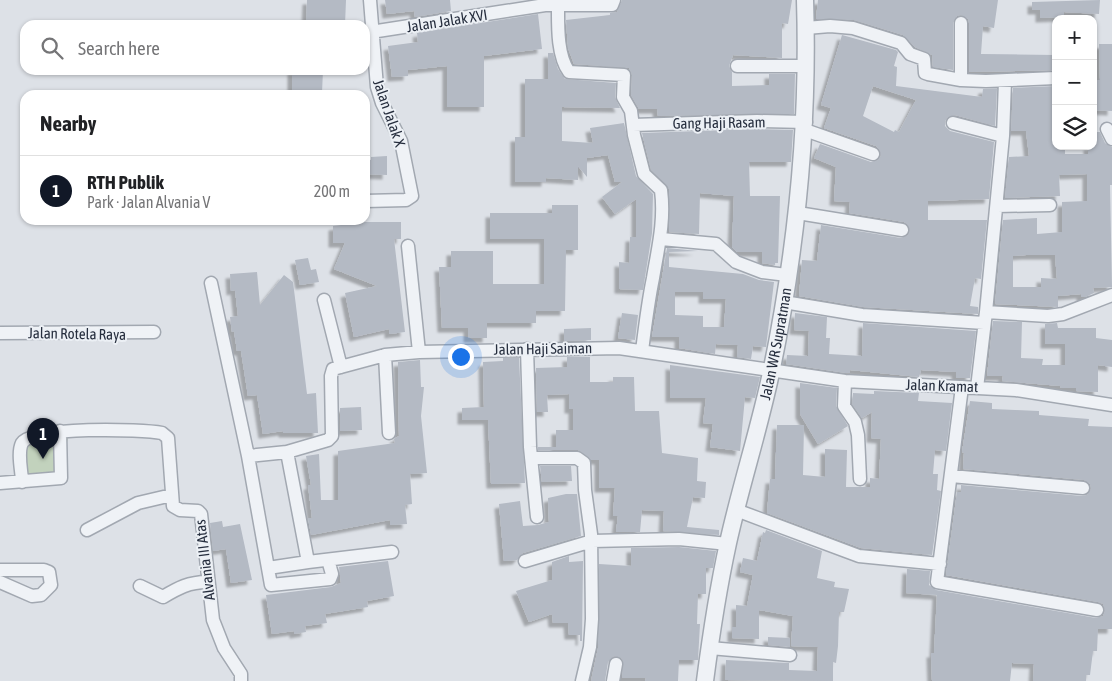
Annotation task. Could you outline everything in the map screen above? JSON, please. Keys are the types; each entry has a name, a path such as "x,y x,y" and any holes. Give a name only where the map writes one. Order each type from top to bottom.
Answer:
{"street":[{"name":"Jalan Jalak X","path":"370,0 371,32 377,88 400,141 412,196 406,200 370,201"},
{"name":"Jalan WR Supratman","path":"705,681 728,544 772,369 798,213 805,126 807,66 805,0"},
{"name":"Jalan Jalak XVI","path":"371,32 558,5 613,2"},
{"path":"558,5 560,39 565,67 569,72 624,75 623,97 631,111 644,174 661,190 663,208 661,239 648,304 642,351"},
{"path":"961,23 961,80"},
{"path":"806,28 830,26 853,28 901,44 910,54 924,59 925,73 961,80 1004,81 1052,78"},
{"path":"737,66 807,66"},
{"path":"977,388 997,206 1003,136 1004,81"},
{"name":"Gang Haji Rasam","path":"634,125 757,121 805,126 873,154"},
{"path":"952,122 1003,136"},
{"path":"997,206 1050,205"},
{"path":"798,213 902,230"},
{"path":"661,239 716,244 736,262 762,272 787,275"},
{"path":"408,246 419,352"},
{"path":"211,283 248,456 270,582 274,585 330,579 332,574 328,560"},
{"path":"784,302 862,315 985,318 1063,314 1112,295"},
{"path":"248,456 286,452 328,440 332,436 331,376 333,369 341,367 324,300"},
{"name":"Jalan Rotela Raya","path":"0,333 154,332"},
{"name":"Jalan Haji Saiman","path":"341,367 385,355 419,352 598,347 642,351 772,369"},
{"path":"527,349 531,458 538,517"},
{"path":"385,355 389,433"},
{"name":"Jalan Kramat","path":"772,369 845,381 1016,390 1112,405"},
{"path":"845,381 844,406 855,422 858,435 860,479"},
{"path":"962,387 937,579 940,584 1097,610"},
{"path":"0,483 61,478 60,431"},
{"path":"22,482 23,442 36,435 60,431 155,431 162,433 168,438 172,495 138,502 87,530"},
{"path":"286,452 308,562"},
{"path":"531,458 577,458 584,463 585,490 592,541 592,619 590,647 582,681"},
{"path":"951,476 1083,488"},
{"name":"Alvania III Atas","path":"172,495 173,506 180,510 198,511 201,514 212,620 224,648 241,674 242,681"},
{"path":"736,510 859,556 940,564"},
{"path":"525,562 592,541 679,539 728,544"},
{"path":"268,568 392,552"},
{"path":"0,570 44,570 49,572 51,585 41,595 32,596 0,582"},
{"path":"140,586 163,597 181,586 196,582 207,582"},
{"path":"710,648 790,655"},
{"path":"613,681 616,664"}],"green space":[{"path":"70,431 57,480 22,482 27,439"}],"building":[{"path":"307,0 346,0 345,20 306,20"},
{"path":"385,0 450,0 451,11 415,17 414,11 387,14"},
{"path":"622,0 792,0 788,24 782,23 782,58 733,55 729,66 732,72 732,86 769,85 769,74 795,74 794,114 658,116 657,109 639,109 631,95 632,75 629,68 574,64 568,48 566,20 610,15 610,13 617,12"},
{"path":"818,0 998,0 994,28 983,26 981,54 1052,55 1052,70 969,72 969,23 968,19 961,15 957,16 953,23 953,70 933,67 932,55 915,47 903,35 854,20 816,19"},
{"path":"1100,0 1099,14 1064,12 1064,15 1040,18 1040,10 1032,10 1032,2"},
{"path":"538,14 542,49 484,56 484,107 447,107 447,66 408,70 408,76 392,77 388,46 418,42 417,33"},
{"path":"842,35 896,50 898,52 894,66 897,67 896,86 982,97 983,89 997,89 995,126 955,115 948,117 945,121 945,126 950,131 994,142 989,199 928,201 928,220 987,220 981,279 975,278 970,306 978,307 978,314 863,307 799,296 802,260 817,261 821,225 901,238 908,235 910,231 904,222 849,213 850,202 834,201 836,167 814,158 820,144 871,162 878,160 881,156 876,146 824,128 831,108 821,105","holes":["873,86 916,100 899,132 895,130 894,132 863,116"]},
{"path":"1099,44 1112,44 1112,111 1097,110 1097,80 1100,80"},
{"path":"548,53 553,53 558,69 565,79 616,83 615,97 620,108 562,107 562,141 593,143 590,128 624,123 636,176 653,194 652,233 643,290 619,289 619,262 629,263 630,237 636,237 636,199 615,214 602,197 622,182 615,182 608,155 587,158 587,177 578,166 578,180 546,178 546,182 515,182 515,137 525,137 525,79 548,79"},
{"path":"292,75 323,75 322,90 292,90"},
{"path":"1052,86 1052,150 1065,150 1065,154 1088,154 1088,150 1097,150 1097,132 1100,132 1105,143 1112,147 1112,185 1110,185 1112,287 1093,288 1094,293 1085,297 1081,297 1081,294 1058,296 1058,307 995,304 1003,220 1037,218 1037,234 1062,232 1062,202 1087,201 1087,174 1059,175 1060,196 1005,198 1009,157 1029,156 1026,131 1011,131 1013,88","holes":["1055,255 1057,279 1041,278 1041,287 1013,287 1013,256"]},
{"path":"757,129 793,130 791,162 749,162 750,196 780,196 778,263 775,263 775,265 762,263 762,252 737,252 732,247 734,196 700,193 699,234 669,232 669,189 651,170 642,133"},
{"path":"387,156 387,175 370,174 371,157"},
{"path":"552,205 578,205 578,250 566,250 565,311 536,311 536,323 487,323 487,338 468,338 468,328 442,328 439,267 451,267 451,251 493,251 493,284 544,284 544,239 490,239 490,213 552,213"},
{"path":"370,222 401,222 401,239 394,239 405,332 389,334 389,329 354,337 345,293 377,286 334,269 345,243 333,243 333,226 370,225"},
{"path":"667,248 698,251 669,252 669,267 743,274 759,280 774,282 766,347 753,346 751,359 737,357 738,345 716,344 715,354 679,348 679,337 652,337","holes":["675,292 703,292 703,299 726,299 724,327 703,327 703,316 675,315"]},
{"path":"308,258 311,270 316,269 319,282 300,285 295,260"},
{"path":"257,272 260,305 284,275 293,282 307,394 316,393 318,433 283,433 283,431 263,434 257,395 248,396 241,351 237,351 234,331 232,332 230,317 238,316 235,290 231,291 230,274"},
{"path":"622,313 638,315 635,340 618,338"},
{"path":"795,313 827,317 826,338 830,338 829,354 862,356 863,323 976,331 970,378 956,378 956,372 921,370 919,377 850,370 850,373 846,373 786,364 787,355 808,356 809,331 794,330"},
{"path":"993,321 1022,322 1021,358 1043,359 1042,365 1065,365 1065,344 1045,344 1045,324 1057,323 1058,328 1096,328 1096,338 1112,340 1112,367 1098,365 1098,392 1076,391 1076,388 1060,388 1061,386 1002,381 1003,376 987,376"},
{"path":"591,328 591,340 564,341 564,329"},
{"path":"567,357 590,357 590,382 613,382 613,377 634,377 635,411 659,411 662,453 698,458 697,481 706,482 705,498 693,497 687,527 719,530 719,535 663,531 664,511 642,510 640,532 616,532 618,516 613,516 615,488 599,488 599,460 591,460 578,450 538,450 538,447 556,447 556,430 573,430 573,409 569,409 569,394 547,395 548,412 537,412 536,368 567,367"},
{"path":"503,358 519,358 525,483 491,484 488,420 462,420 462,408 484,407 483,362 503,361"},
{"path":"420,360 421,387 424,387 421,416 427,473 410,474 412,504 405,505 407,524 390,525 390,520 311,535 308,518 312,518 308,485 311,485 306,456 319,454 321,500 338,500 338,451 395,443 394,439 399,436 398,362"},
{"path":"670,365 760,377 755,398 745,397 740,451 710,447 713,424 703,423 706,398 670,398"},
{"path":"800,383 837,388 836,406 848,426 818,444 800,414"},
{"path":"874,391 919,393 918,401 952,403 946,451 935,450 933,474 938,474 937,490 941,491 932,555 861,548 767,513 770,479 775,479 777,425 804,425 803,475 825,477 825,449 847,450 846,487 870,487 870,478 879,479 881,439 871,438 872,412 862,418 852,404 853,393 874,394"},
{"path":"970,401 992,403 992,409 1039,411 1039,415 1089,419 1088,426 1112,427 1112,629 1098,629 1097,651 1093,651 1090,675 1086,675 1086,681 1033,681 1034,664 1012,663 1010,681 932,681 931,653 934,653 937,595 906,593 907,569 930,571 929,585 936,590 1096,618 1103,616 1105,611 1103,604 1098,602 946,575 957,492 961,492 961,485 1082,496 1087,495 1091,489 1090,484 1084,480 963,469 964,453 962,452"},
{"path":"361,407 362,430 340,431 340,408"},
{"path":"540,466 571,466 572,481 542,482"},
{"path":"566,494 577,494 581,536 523,553 517,560 504,561 499,504 520,501 523,526 538,525 549,522 548,498"},
{"path":"222,521 223,527 240,524 252,580 231,583 226,549 213,551 210,523"},
{"path":"766,530 822,551 817,578 835,582 834,587 849,589 844,612 839,612 838,646 836,663 833,662 833,681 725,680 726,660 789,663 789,670 817,671 818,647 791,646 793,616 759,610 759,639 732,638 732,627 736,627 736,605 747,606 753,575 740,572 743,558 757,561 763,532 765,533"},
{"path":"679,547 716,551 713,568 706,568 706,594 698,594 697,624 700,624 698,660 679,660 678,681 645,681 646,678 622,678 623,661 621,658 614,656 608,662 605,681 591,681 598,648 599,564 631,566 631,548"},
{"path":"569,556 569,562 583,561 582,641 580,641 580,635 569,635 568,623 553,623 552,614 529,622 516,591 552,580 552,562"},
{"path":"388,561 394,596 367,601 368,607 325,614 327,623 305,626 306,632 294,634 294,631 272,634 266,595 331,587 341,583 339,567"},
{"path":"768,637 790,638 790,647 768,645"}],"place":[{"name":"RTH Publik","path":"43,459"}]}
